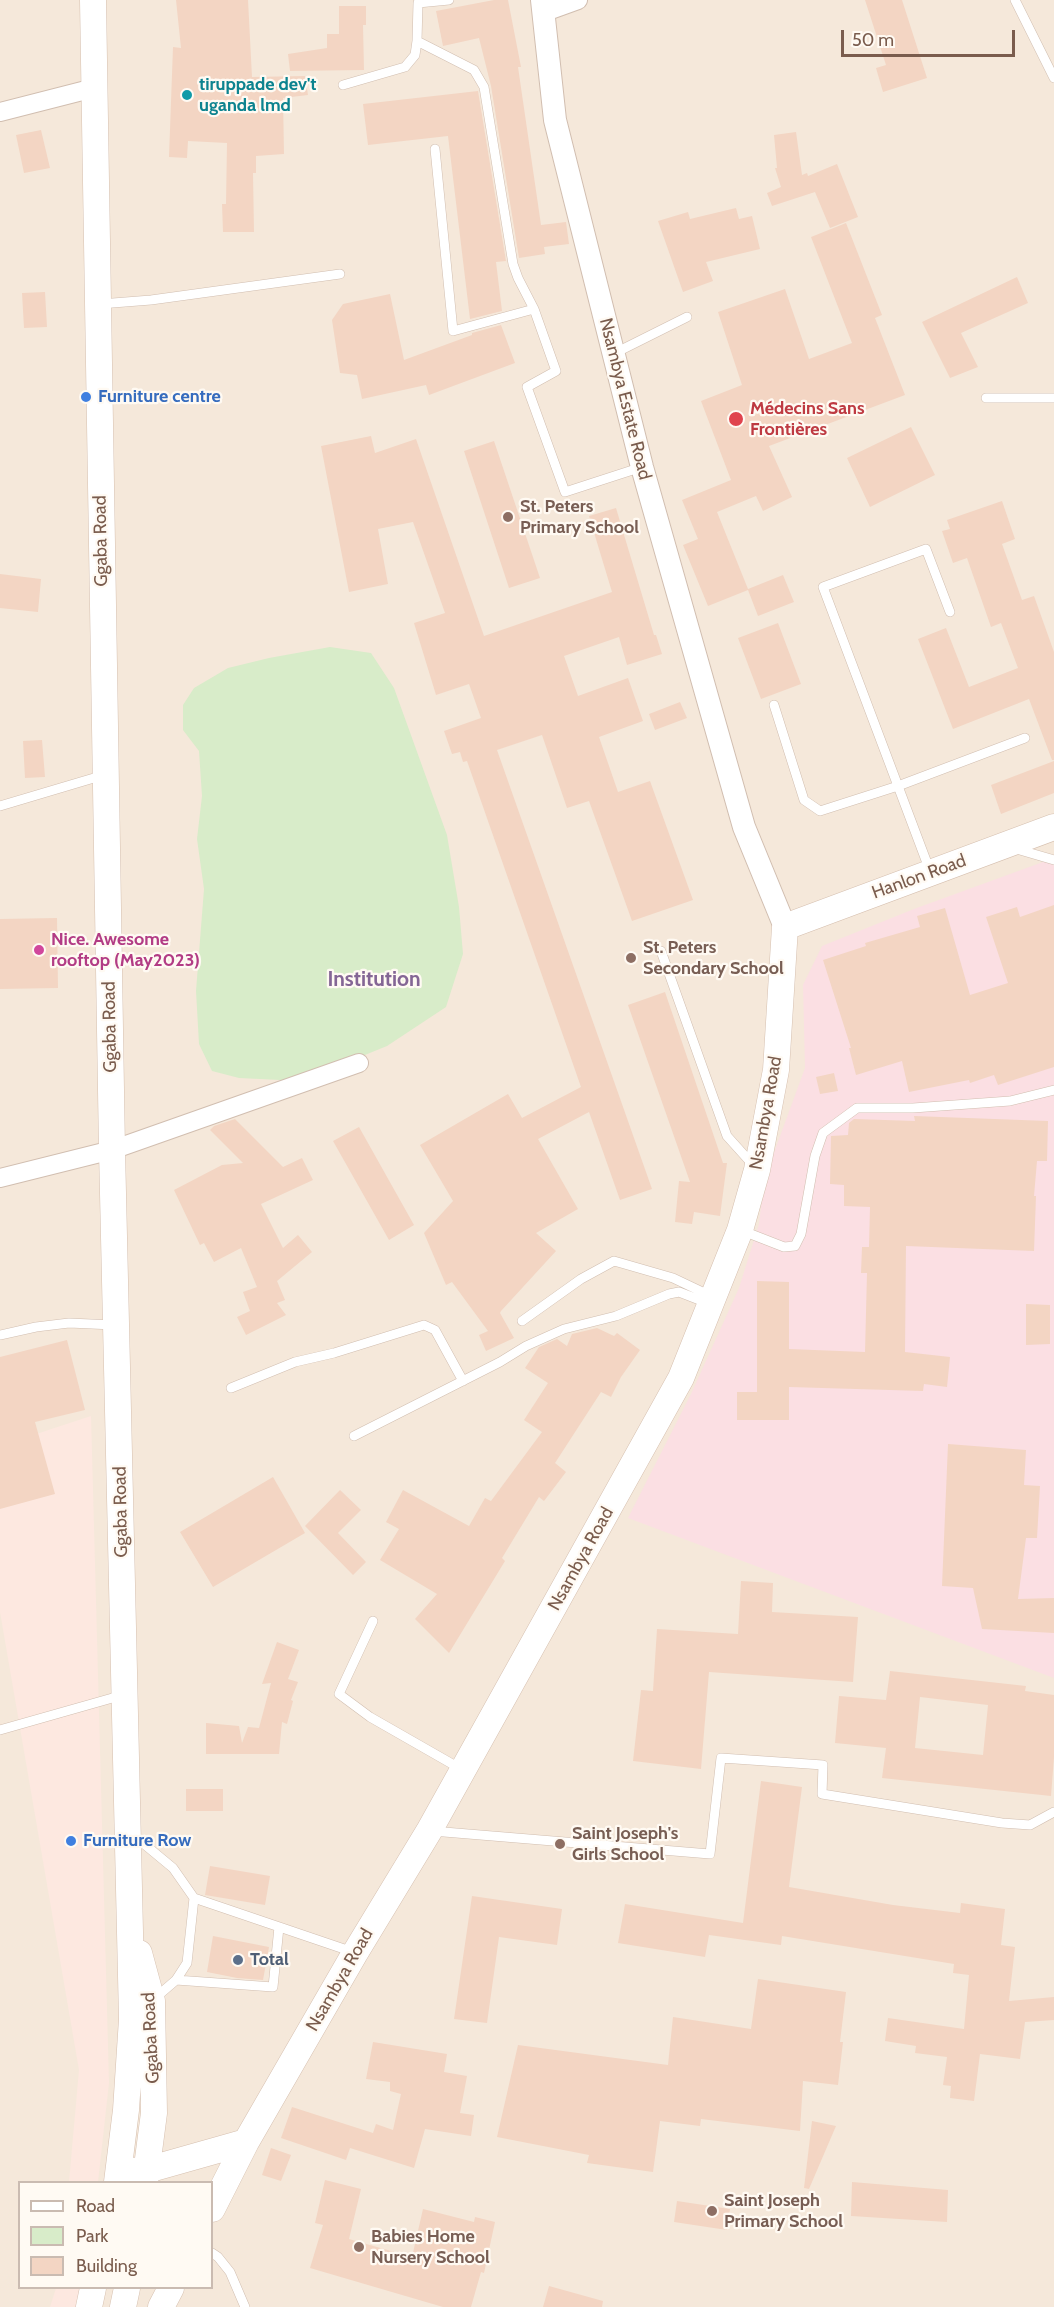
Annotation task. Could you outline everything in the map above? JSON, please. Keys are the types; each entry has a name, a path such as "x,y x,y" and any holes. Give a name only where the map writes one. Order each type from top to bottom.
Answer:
{"main road":[{"name":"Ggaba Road","path":"93,0 112,1150 132,2019 118,2178"},
{"name":"Hanlon Road","path":"785,927 1054,827"},
{"name":"Nsambya Road","path":"213,2207 246,2142 355,1953 429,1831 681,1378 740,1230 757,1170 776,1070 785,927"},
{"name":"Ggaba Road","path":"128,1909 152,2001 154,2113 146,2176"},
{"path":"118,2178 146,2176 246,2142"},
{"path":"89,2307 93,2289"},
{"path":"123,2307 127,2289"},
{"path":"160,2307 170,2289"}],"street":[{"path":"542,6 578,0"},
{"name":"Nsambya Estate Road","path":"542,6 555,120 642,467 744,827 785,927"},
{"path":"0,112 94,88"},
{"path":"0,1178 112,1150 359,1063"}],"lane":[{"path":"343,86 405,67 415,55 418,3 448,0"},
{"path":"1015,0 1054,78"},
{"path":"417,41 474,70 484,87 513,264 534,309 556,371 527,387 565,492 642,467"},
{"path":"435,149 453,331 534,309"},
{"path":"97,304 151,300 340,274"},
{"path":"614,354 687,317"},
{"path":"986,399 1054,398"},
{"path":"930,873 823,587 926,549 950,612"},
{"path":"774,705 804,800 820,811 898,786 1025,738"},
{"path":"0,806 105,775"},
{"path":"1006,845 1054,861"},
{"path":"661,951 727,1136 757,1170"},
{"path":"740,1230 784,1247 795,1246 801,1234 815,1156 823,1133 857,1108 912,1108 1010,1101 1054,1090"},
{"path":"522,1321 581,1279 614,1261 673,1278 713,1301"},
{"path":"354,1437 464,1381 526,1346 564,1329 616,1316 669,1294 680,1292 713,1301"},
{"path":"0,1335 69,1323 117,1325"},
{"path":"231,1388 295,1362 334,1353 424,1325 435,1330 464,1381"},
{"path":"374,1621 339,1694 370,1717 463,1770"},
{"path":"0,1730 126,1694"},
{"path":"429,1831 710,1854 721,1758 823,1766 822,1794 957,1816 1030,1826 1054,1812"},
{"path":"129,1831 173,1868 194,1898 355,1953"},
{"path":"152,2001 176,1980 187,1963 194,1898"},
{"path":"176,1980 273,1987 279,1927"},
{"path":"213,2254 230,2272 245,2307"}],"shaded area":[{"path":"0,0 1054,0 1054,2307 0,2307"},
{"path":"1054,858 1054,1678 628,1518 691,1394 739,1288 759,1224 764,1180 805,1068 803,985 822,946 914,909"},
{"name":"Furniture Row","path":"91,1416 109,2083 98,2181 69,2181 79,2070 0,1612 0,1446"},
{"path":"56,2289 85,2289 79,2307 50,2307"}],"green space":[{"path":"330,647 371,653 394,688 447,835 459,907 463,954 446,1007 387,1046 301,1081 239,1078 212,1071 199,1044 196,991 204,889 197,839 202,796 199,751 183,730 183,705 194,688 228,668"}],"building":[{"path":"176,0 248,0 252,77 305,76 308,95 283,98 284,154 256,156 256,173 253,173 254,232 223,232 222,204 226,204 227,143 188,141 187,158 169,157 173,47 181,48"},
{"path":"494,0 508,0 521,67 518,67 541,225 566,222 569,244 544,247 545,254 519,258 491,86 479,38 443,46 436,11"},
{"path":"865,0 902,0 927,78 883,92 876,68 886,65"},
{"path":"339,6 366,6 366,25 363,25 364,70 290,71 288,54 327,48 327,34 339,34"},
{"path":"478,91 506,261 496,262 502,311 470,319 448,136 368,145 363,104"},
{"path":"41,130 50,168 24,173 16,135"},
{"path":"796,132 802,175 807,173 808,176 837,164 858,217 830,228 815,192 772,206 767,193 781,187 775,168 777,168 774,135"},
{"path":"736,208 739,219 752,216 760,249 706,262 713,281 683,292 658,221 688,212 690,219"},
{"path":"846,223 882,315 875,318 905,395 769,446 792,497 763,511 756,496 717,512 748,589 783,575 794,602 758,616 748,590 708,606 683,545 698,539 682,500 731,480 701,401 742,385 718,312 785,289 809,359 852,343 811,237"},
{"path":"1017,277 1028,303 961,333 978,367 950,378 922,322"},
{"path":"45,292 47,327 24,328 22,293"},
{"path":"390,294 404,360 472,335 472,333 501,325 515,363 429,395 426,385 362,399 357,375 340,373 332,320 343,304"},
{"path":"911,427 935,475 870,507 847,458"},
{"path":"371,436 375,453 416,439 484,636 612,592 589,516 616,508 654,635 656,635 662,654 627,665 619,637 564,656 578,696 628,678 643,721 599,737 618,792 650,781 693,900 632,921 589,801 567,808 542,735 497,750 652,1189 620,1200 589,1112 538,1139 578,1209 536,1233 556,1251 500,1313 514,1338 486,1351 479,1335 488,1331 452,1282 446,1285 424,1233 453,1201 420,1145 508,1094 522,1118 581,1087 467,761 463,762 460,752 452,754 444,731 481,718 469,684 436,695 414,623 445,613 413,522 378,529 388,584 349,592 321,446"},
{"path":"494,441 540,578 509,588 464,451"},
{"path":"1002,501 1015,539 1002,544 1022,600 1034,596 1054,652 1054,760 1052,760 1029,699 953,729 918,639 946,628 969,687 1018,668 1001,623 991,627 967,558 953,563 942,531 950,529 947,520"},
{"path":"0,574 41,579 38,612 0,608"},
{"path":"778,623 801,684 761,699 738,638"},
{"path":"680,702 687,718 655,730 649,714"},
{"path":"42,740 45,777 25,778 23,741"},
{"path":"1054,761 1054,793 1001,814 991,785"},
{"path":"1054,905 1054,1067 998,1085 994,1075 970,1083 969,1080 909,1092 902,1061 856,1075 849,1048 851,1048 823,960 866,946 865,943 920,927 917,916 945,908 970,995 1008,983 986,917 1017,907 1020,917"},
{"path":"57,918 58,988 0,989 0,919"},
{"path":"665,992 723,1163 727,1163 720,1216 694,1212 692,1224 675,1222 679,1181 690,1182 628,1005"},
{"path":"834,1073 838,1091 820,1094 816,1077"},
{"path":"914,1116 1048,1121 1047,1161 1037,1161 1034,1196 1036,1196 1034,1251 906,1246 905,1352 950,1357 947,1387 924,1384 923,1391 789,1387 789,1420 737,1420 737,1392 757,1392 757,1281 789,1282 789,1349 865,1352 867,1273 861,1273 862,1247 869,1247 870,1207 844,1206 844,1185 830,1184 831,1136 848,1135 849,1123 854,1119 915,1121"},
{"path":"235,1119 283,1167 302,1158 313,1180 261,1204 283,1248 298,1235 312,1252 277,1281 285,1300 277,1303 286,1315 246,1335 237,1317 250,1311 243,1292 257,1287 241,1248 214,1262 204,1243 200,1245 174,1190 222,1165 243,1163 210,1130 214,1126"},
{"path":"359,1127 414,1225 389,1240 333,1141"},
{"path":"1026,1304 1050,1305 1050,1344 1026,1345"},
{"path":"597,1328 614,1336 617,1333 640,1350 621,1377 611,1397 601,1392 555,1463 566,1472 544,1501 539,1497 502,1558 505,1561 449,1653 415,1619 437,1594 380,1560 399,1529 386,1522 403,1490 469,1526 485,1498 491,1501 542,1432 524,1420 548,1383 525,1368 539,1347 557,1339 567,1346 572,1334"},
{"path":"67,1340 85,1410 35,1422 55,1494 0,1509 0,1357"},
{"path":"948,1444 1026,1450 1024,1485 1040,1486 1037,1538 1026,1538 1018,1599 1054,1598 1054,1633 982,1629 973,1588 942,1586"},
{"path":"273,1477 305,1533 213,1587 180,1532"},
{"path":"340,1490 361,1510 338,1533 366,1562 353,1575 305,1526"},
{"path":"741,1581 773,1583 772,1612 858,1617 853,1682 709,1672 701,1769 633,1761 641,1690 653,1691 657,1629 738,1634"},
{"path":"277,1642 299,1650 288,1679 298,1682 291,1700 293,1701 287,1724 282,1722 279,1754 206,1754 206,1723 239,1726 242,1743 248,1727 259,1728 271,1683 262,1684"},
{"path":"890,1671 1026,1686 1025,1691 1054,1695 1054,1757 1051,1796 882,1778 886,1748 835,1743 839,1696 886,1700","holes":["920,1697 988,1705 983,1755 915,1748"]},
{"path":"761,1781 802,1787 789,1887 893,1905 960,1913 961,1903 1005,1909 1001,1945 1015,1947 1009,2001 1054,1997 1054,2020 1025,2022 1020,2059 980,2054 974,2101 950,2098 951,2086 943,2085 947,2057 915,2053 916,2046 885,2041 888,2018 964,2029 969,1975 953,1973 954,1964 782,1936 781,1945 709,1935 705,1957 618,1943 625,1904 743,1923"},
{"path":"186,1789 223,1789 223,1811 186,1811"},
{"path":"210,1866 270,1876 265,1905 205,1895"},
{"path":"472,1896 562,1909 557,1945 499,1937 487,2023 454,2019"},
{"name":"Total","path":"213,1936 269,1947 263,1980 207,1972"},
{"path":"758,1979 846,1992 838,2085 803,2081 800,2131 701,2119 700,2126 660,2121 653,2172 587,2163 589,2155 497,2137 518,2045 668,2065 673,2017 751,2029"},
{"path":"373,2042 447,2054 444,2072 467,2076 460,2113 474,2115 471,2136 425,2129 414,2168 350,2148 346,2160 281,2138 292,2107 373,2133 376,2124 393,2130 401,2094 390,2091 390,2082 366,2079"},
{"path":"812,2121 836,2126 809,2189 804,2188"},
{"path":"271,2148 291,2155 281,2181 262,2175"},
{"path":"325,2180 361,2189 349,2239 412,2257 423,2209 474,2222 475,2217 495,2222 484,2273 481,2272 471,2307 443,2307 310,2268 323,2225 315,2223"},
{"path":"852,2182 948,2190 947,2222 851,2216"},
{"path":"677,2201 730,2209 727,2230 674,2222"},
{"path":"549,2286 603,2301 602,2307 543,2307"}],"place":[{"name":"tiruppade dev't uganda lmd","path":"187,95"},
{"name":"Furniture centre","path":"86,397"},
{"name":"Médecins Sans Frontières","path":"736,419"},
{"name":"St. Peters Primary School","path":"508,517"},
{"name":"Nice. Awesome rooftop (May2023)","path":"39,950"},
{"name":"St. Peters Secondary School","path":"631,958"},
{"name":"Furniture Row","path":"71,1841"},
{"name":"Saint Joseph's Girls School","path":"560,1844"},
{"name":"Total","path":"238,1960"},
{"name":"Saint Joseph Primary School","path":"712,2211"},
{"name":"Babies Home Nursery School","path":"359,2247"}],"district":[{"name":"Institution","path":"374,980"}]}
